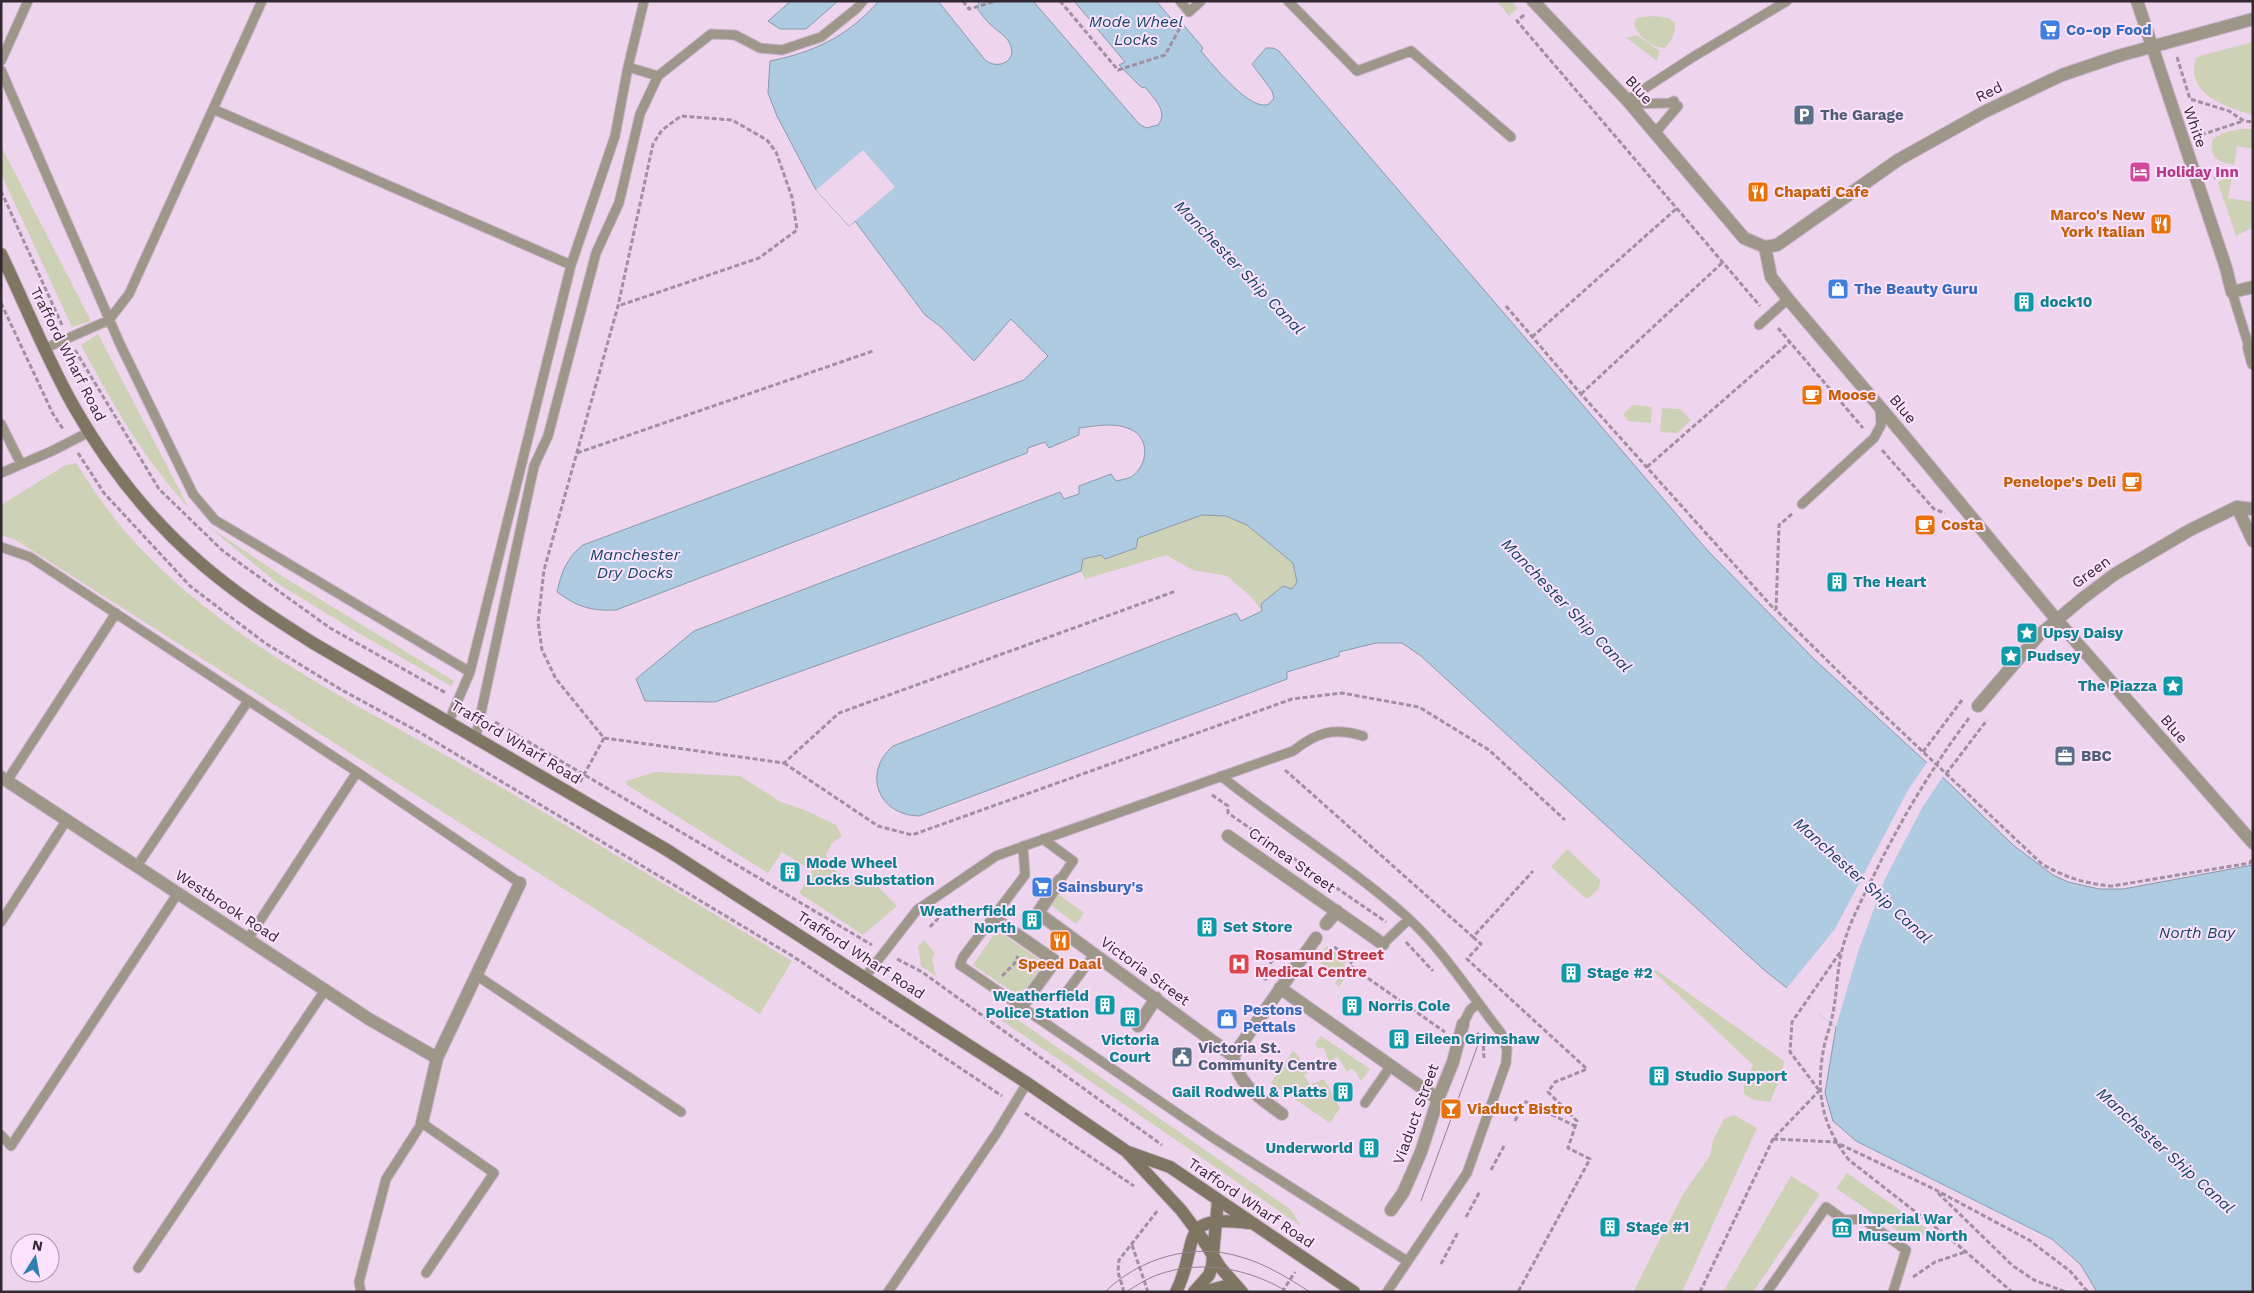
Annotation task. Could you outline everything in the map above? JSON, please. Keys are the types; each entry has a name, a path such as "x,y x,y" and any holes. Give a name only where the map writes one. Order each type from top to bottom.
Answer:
{"street":[{"name":"Blue","path":"1533,1 1629,102 1744,238 1765,246 1771,277 1788,299 1901,432 2056,620 2253,843"},
{"path":"1543,1 1557,25"},
{"name":"White","path":"2137,1 2150,46 2226,268 2232,292"},
{"name":"Red","path":"1765,246 1777,245 1898,160 1984,112 2062,75 2150,46 2253,19"},
{"name":"Trafford Wharf Road","path":"1,254 66,391 89,432 142,504 205,567 259,608 305,638 476,736 667,850 1028,1083 1126,1151 1174,1203 1196,1230 1213,1258 1238,1288"},
{"path":"2232,292 2253,287"},
{"path":"2251,347 2253,363"},
{"path":"2237,507 2253,509"},
{"path":"2237,507 2253,541"},
{"name":"Green","path":"1978,706 2019,657 2056,620 2115,574 2154,550 2237,507"},
{"name":"Westbrook Road","path":"4,779 369,1019 436,1058"},
{"name":"Crimea Street","path":"1228,836 1382,944"},
{"name":"Victoria Street","path":"1060,880 1038,912 1233,1056"},
{"path":"422,1123 436,1058 520,883"},
{"path":"1326,924 1337,911"},
{"path":"993,918 1055,961 1022,1006"},
{"path":"1282,1114 1253,1093 1235,1070 1233,1056 1316,938"},
{"path":"1280,988 1438,1099"},
{"path":"1138,1026 1156,998"},
{"name":"Viaduct Street","path":"1391,1210 1403,1193 1421,1152 1438,1099 1453,1062 1463,1024"},
{"name":"Trafford Wharf Road","path":"1126,1151 1170,1167 1354,1292"},
{"path":"1194,1292 1209,1275 1213,1258 1218,1200"},
{"path":"1176,1292 1186,1268 1196,1230 1204,1223 1216,1221 1252,1224"},
{"name":"Trafford Wharf Road","path":"1203,1292 1238,1288"}],"lane":[{"path":"1,61 28,1"},
{"path":"46,348 109,320 129,294 262,1"},
{"path":"449,721 470,672 571,265 615,136 628,67 644,1"},
{"path":"476,736 534,466 548,436 596,253 619,203 640,114 658,76 710,34 734,35 760,48 782,50 821,37 856,9 863,1"},
{"path":"1180,1 1189,12 1201,1"},
{"path":"1288,1 1357,71 1410,51 1511,137"},
{"path":"1629,102 1693,57 1787,1"},
{"path":"628,67 658,76"},
{"path":"1,70 109,320 194,494 214,520 470,672"},
{"path":"1629,102 1676,104 1655,133"},
{"path":"213,109 571,265"},
{"path":"2232,292 2251,347"},
{"path":"1759,325 1788,299"},
{"path":"1802,504 1874,438 1881,425 1880,407"},
{"path":"2,427 21,464"},
{"path":"1,473 89,432"},
{"path":"1,547 30,556 357,772 520,883"},
{"path":"4,779 116,613"},
{"path":"137,866 248,701"},
{"path":"865,977 917,910 996,856 1293,751 1309,738 1332,731 1348,731 1363,736"},
{"path":"248,939 357,772"},
{"path":"1221,776 1346,868 1409,919 1432,944 1501,1033 1508,1049 1506,1062 1467,1173 1387,1292"},
{"path":"1,922 66,821"},
{"path":"1043,839 1073,861 1060,880"},
{"path":"1023,846 1025,875 963,957 960,965 1215,1139 1407,1261"},
{"path":"1,1135 11,1146 178,893"},
{"path":"1382,944 1409,919"},
{"path":"1068,990 1094,955"},
{"path":"476,975 682,1112"},
{"path":"138,1268 325,990"},
{"path":"1463,1024 1470,1010 1478,1003"},
{"path":"1365,1103 1390,1067"},
{"path":"888,1292 985,1150 1028,1083"},
{"path":"361,1292 359,1282 386,1179 422,1123 494,1173 426,1273"},
{"path":"1767,1292 1826,1207 1844,1220 1863,1219 1906,1250 1894,1289"}],"path":[{"path":"962,1 970,10 996,1"},
{"path":"1060,1 1118,70 1165,55 1189,12"},
{"path":"1520,8 1525,14 1517,21 1763,310"},
{"path":"2171,40 2190,99 2229,111 2244,121"},
{"path":"618,306 759,258 797,230 792,197 776,152 767,140 732,120 681,116 662,130 653,144 618,306 544,570 538,622 542,650 556,679 604,738 784,763 878,826 912,834 1292,699 1342,693 1419,707 1489,750 1565,820"},
{"path":"2201,135 2244,121 2253,122"},
{"path":"2212,178 2232,172"},
{"path":"1532,337 1677,208"},
{"path":"1581,394 1723,262"},
{"path":"1506,306 1581,394 1776,610 2042,864 2069,878 2099,885 2124,885 2251,862 2253,858"},
{"path":"1647,467 1790,342"},
{"path":"576,453 873,351"},
{"path":"1776,610 1779,525 1802,504"},
{"path":"784,763 839,713 1176,590"},
{"path":"1923,752 1966,695 1990,716 1946,774"},
{"path":"1978,706 1936,763 1887,848 1849,927 1842,950 1833,1014 1825,1044 1819,1090 1823,1111 1835,1142 1849,1160 1966,1252 2012,1292"},
{"path":"573,794 604,738"},
{"path":"1280,766 1481,944 1467,959 1587,1069 1555,1082 1548,1092 1577,1121 1577,1127 1568,1148 1590,1159 1518,1292"},
{"path":"1473,937 1534,871"},
{"path":"995,980 1014,964 1020,946"},
{"path":"1334,947 1353,960 1349,965 1446,1033 1445,1040"},
{"path":"1819,1090 1790,1052 1792,1022 1842,950"},
{"path":"1262,976 1276,954"},
{"name":"Trafford Wharf Road","path":"914,968 1165,1147"},
{"path":"1700,1292 1773,1139 1819,1090"},
{"path":"1515,1121 1524,1102 1577,1127"},
{"path":"1773,1139 1835,1142 1934,1189 2029,1240 2070,1271 2088,1292"},
{"path":"1491,1170 1504,1146"},
{"path":"1934,1189 2013,1266 2034,1280 2066,1292"},
{"path":"1466,1217 1480,1191"},
{"path":"1124,1292 1118,1272 1119,1260 1162,1203"},
{"path":"1441,1264 1458,1232"},
{"path":"1132,1244 1148,1292"},
{"path":"1894,1289 1935,1262 1966,1252"}],"green space":[{"path":"1497,1 1512,1 1517,8 1509,16"},
{"path":"1653,16 1669,18 1675,23 1673,36 1664,48 1646,41 1634,25 1636,18"},
{"path":"1636,35 1660,51 1657,61 1627,38"},
{"path":"2253,42 2253,115 2231,108 2210,97 2196,81 2194,70 2196,58"},
{"path":"2240,129 2253,129 2253,149 2237,146 2234,165 2216,158 2212,151 2213,139 2223,133"},
{"path":"1,146 91,321 72,327 1,174"},
{"path":"2232,176 2228,198 2253,202 2253,227 2236,236 2218,183 2224,178"},
{"path":"98,334 188,507 157,469 129,429 81,345"},
{"path":"1632,405 1652,407 1651,423 1628,421 1623,414"},
{"path":"1662,408 1680,409 1691,420 1677,433 1660,432"},
{"path":"76,463 92,488 129,536 185,590 223,621 304,674 553,818 792,961 760,1014 14,539 1,535 1,505 64,466"},
{"path":"1202,515 1226,516 1247,525 1293,563 1297,582 1292,589 1288,587 1262,611 1251,597 1227,576 1193,570 1166,555 1085,579 1081,571 1083,559 1102,555 1106,559 1136,548 1138,538"},
{"path":"208,526 282,576 454,681 451,686 360,634 277,583"},
{"path":"655,772 740,776 781,802 805,810 836,825 842,836 832,843 826,854 833,868 849,882 866,874 897,906 863,935 799,893 812,871 782,852 768,873 627,785 626,781"},
{"path":"1567,849 1600,880 1599,888 1589,898 1584,897 1551,867"},
{"path":"1058,894 1084,913 1076,924 1052,906 1053,900"},
{"path":"997,930 1044,963 1020,997 973,965"},
{"path":"924,940 935,954 932,959 936,976 921,966 918,946"},
{"path":"1327,946 1347,960 1344,965 1350,970 1339,987 1335,984 1339,976 1316,960"},
{"path":"1652,970 1656,970 1784,1061 1782,1073 1770,1102 1754,1100 1744,1094 1744,1085 1753,1065"},
{"path":"985,1009 1008,1013 1290,1209 1301,1226"},
{"path":"1321,1036 1370,1069 1361,1081 1353,1068 1347,1072 1338,1057 1329,1061 1323,1047 1318,1049 1315,1044"},
{"path":"1293,1051 1297,1054 1308,1073 1304,1075 1310,1085 1324,1079 1340,1108 1330,1123 1271,1083"},
{"path":"1734,1115 1757,1128 1682,1292 1633,1292 1683,1194 1710,1156 1713,1140 1724,1119"},
{"path":"1847,1173 1927,1229 1917,1244 1836,1188"},
{"path":"1791,1176 1820,1194 1753,1292 1723,1292"}],"water":[{"path":"791,1 838,1 806,29 780,29 768,21"},
{"path":"879,1 938,1 985,60 990,63 1000,64 1009,60 1011,56 1012,50 1009,41 983,16 976,7 979,4 977,1 1033,1 1139,124 1146,128 1158,125 1161,120 1162,115 1159,105 1145,87 1142,88 1119,65 1125,62 1074,1 1156,1 1176,24 1181,22 1203,48 1201,51 1232,86 1242,95 1261,105 1269,104 1274,98 1272,91 1252,64 1266,48 1273,48 1279,51 1708,551 1815,660 1951,785 2013,845 2053,875 2068,882 2099,889 2123,889 2253,865 2253,1292 2097,1292 2081,1265 2052,1239 1856,1141 1833,1121 1825,1093 1836,1027 1763,969 1421,656 1402,643 1376,643 1339,652 1339,656 1287,672 1287,679 919,816 905,814 893,808 885,801 879,791 877,780 878,768 893,746 1236,613 1241,621 1262,611 1261,604 1283,586 1292,589 1297,582 1293,563 1247,525 1226,516 1202,515 1138,538 1136,548 1105,559 1101,555 1083,559 1081,571 715,702 645,701 636,679 694,631 1060,492 1064,499 1079,494 1079,486 1111,474 1116,481 1129,478 1137,472 1144,459 1144,445 1137,433 1130,429 1111,425 1079,428 1079,435 1049,448 1045,442 1028,448 1027,453 616,610 591,609 571,601 557,592 566,566 577,550 583,545 1024,380 1048,356 1011,319 974,361 941,327 925,315 855,221 849,226 816,190 777,116 768,93 770,61 802,53 830,41 855,24"}],"pier":[{"path":"863,150 895,187 849,226 816,190"},
{"path":"1928,761 1944,775 1922,808 1885,879 1858,952 1836,1027 1786,989 1835,929 1908,790"}],"tram line":[{"path":"1421,1201 1479,1042"},
{"path":"1105,1292 1134,1270 1151,1262 1168,1256 1205,1251 1223,1253 1259,1263 1310,1292"},
{"path":"1126,1292 1157,1275 1174,1270 1207,1267 1241,1272 1257,1277 1288,1292"}],"place":[{"name":"Co-op Food","path":"2050,30"},
{"name":"The Garage","path":"1804,115"},
{"name":"Holiday Inn","path":"2140,172"},
{"name":"Chapati Cafe","path":"1758,192"},
{"name":"Marco's New York Italian","path":"2161,224"},
{"name":"The Beauty Guru","path":"1838,289"},
{"name":"dock10","path":"2024,302"},
{"name":"Moose","path":"1812,395"},
{"name":"Penelope's Deli","path":"2132,482"},
{"name":"Costa","path":"1925,525"},
{"name":"The Heart","path":"1837,582"},
{"name":"Upsy Daisy","path":"2027,633"},
{"name":"Pudsey","path":"2011,656"},
{"name":"The Piazza","path":"2173,686"},
{"name":"BBC","path":"2065,756"},
{"name":"Mode Wheel Locks Substation","path":"790,872"},
{"name":"Sainsbury's","path":"1042,887"},
{"name":"Weatherfield North","path":"1032,920"},
{"name":"Set Store","path":"1207,927"},
{"name":"Speed Daal","path":"1060,941"},
{"name":"Rosamund Street Medical Centre","path":"1239,964"},
{"name":"Stage #2","path":"1571,973"},
{"name":"Weatherfield Police Station","path":"1105,1005"},
{"name":"Norris Cole","path":"1352,1006"},
{"name":"Victoria Court","path":"1130,1017"},
{"name":"Pestons Pettals","path":"1227,1019"},
{"name":"Eileen Grimshaw","path":"1399,1039"},
{"name":"Victoria St. Community Centre","path":"1182,1057"},
{"name":"Studio Support","path":"1659,1076"},
{"name":"Gail Rodwell & Platts","path":"1343,1092"},
{"name":"Viaduct Bistro","path":"1451,1109"},
{"name":"Underworld","path":"1369,1148"},
{"name":"Stage #1","path":"1610,1227"},
{"name":"Imperial War Museum North","path":"1842,1228"}],"water label":[{"name":"Mode Wheel Locks","path":"1136,30"},
{"name":"Manchester Ship Canal","path":"1240,267"},
{"name":"Manchester Dry Docks","path":"635,563"},
{"name":"Manchester Ship Canal","path":"1567,605"},
{"name":"Manchester Ship Canal","path":"1863,880"},
{"name":"North Bay","path":"2197,932"},
{"name":"Manchester Ship Canal","path":"2166,1150"}]}
